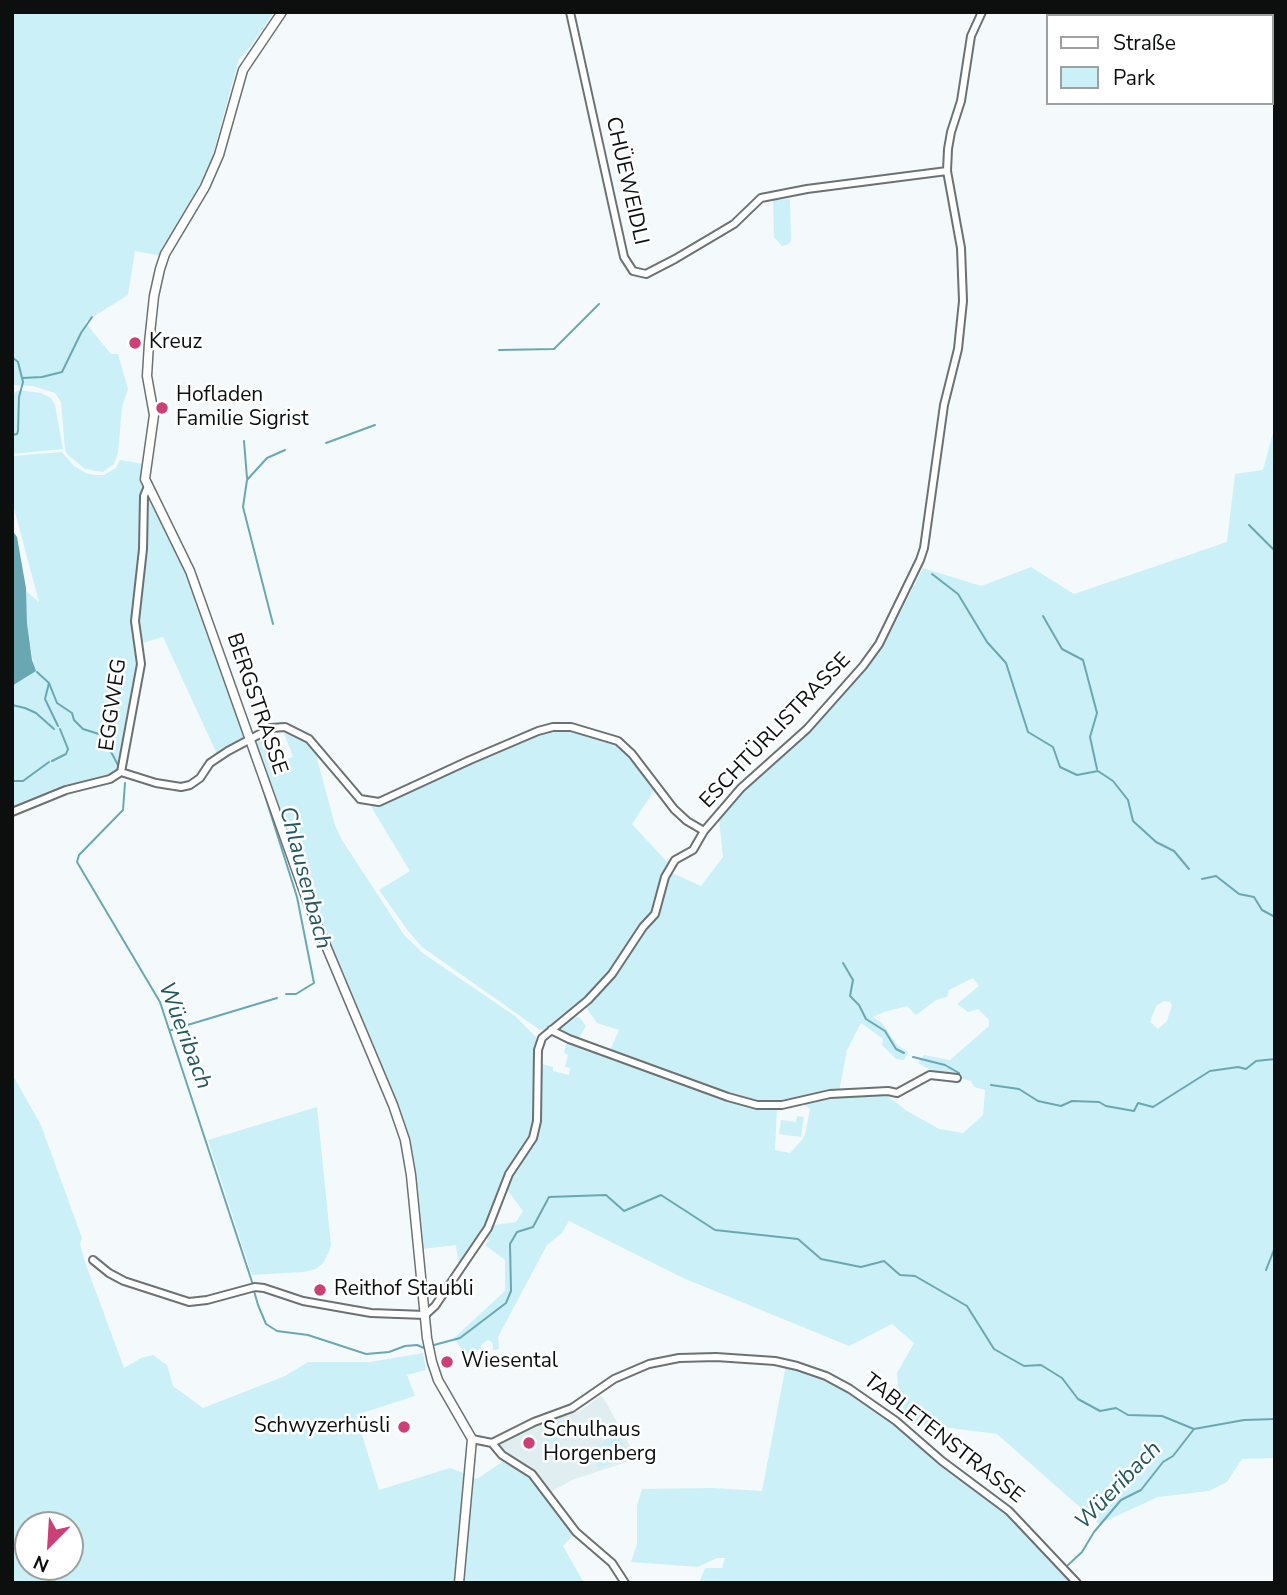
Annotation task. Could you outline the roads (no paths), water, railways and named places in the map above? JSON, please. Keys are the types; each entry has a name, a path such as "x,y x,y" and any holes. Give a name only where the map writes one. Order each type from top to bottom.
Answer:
{"street":[{"name":"BERGSTRASSE","path":"282,12 243,69 219,155 205,187 165,254 160,269 154,296 148,355 148,382 154,415 145,468 148,486 190,571 308,903 403,1133 411,1175 429,1349 435,1373 472,1439"},
{"name":"CHÜEWEIDLI","path":"570,12 624,257 633,271 646,274 675,259 734,224 761,198 807,189 947,171"},
{"name":"ESCHTÜRLISTRASSE","path":"425,1315 435,1306 488,1228 512,1167 533,1138 537,1121 538,1050 542,1038 588,1000 612,974 655,914 665,877 675,860 693,850 704,831 741,788 807,729 863,666 879,644 920,560 924,548 944,405 958,349 963,301 961,248 947,171 951,132 961,101 971,36 982,12"},
{"name":"EGGWEG","path":"12,812 66,790 110,779 121,772 141,664 135,621 143,549 144,496 148,486"},
{"path":"121,772 156,783 181,787 190,785 200,778 216,759 271,727 285,727 302,734 317,748 354,794 366,802 375,803 538,731 571,727 618,741 632,754 674,809 704,831"},
{"path":"551,1030 579,1043 727,1097 757,1105 782,1105 830,1094 888,1091 897,1093 930,1074 957,1078"},
{"path":"93,1261 124,1281 189,1302 207,1300 243,1289 264,1287 303,1301 341,1309 425,1315"},
{"name":"TABLETENSTRASSE","path":"492,1443 534,1422 572,1408 614,1379 649,1364 679,1358 716,1357 775,1361 797,1366 850,1388 896,1421 942,1461 1009,1511 1077,1583"},
{"path":"459,1583 472,1439 492,1443 502,1455 532,1475 576,1532 612,1563 625,1583"}],"waterway":[{"path":"499,350 554,349 599,304"},
{"path":"22,378 62,372 92,317"},
{"path":"12,357 18,362 23,382 19,397 18,431 12,435"},
{"path":"326,443 375,425"},
{"path":"244,441 247,478"},
{"path":"273,624 243,507 247,480 267,458 285,450"},
{"path":"1249,525 1275,551"},
{"path":"932,574 958,594 987,642 1006,663 1028,732 1053,747 1060,767 1077,775 1098,771 1113,781 1128,800 1133,821 1156,842 1174,851 1189,869"},
{"path":"1043,616 1062,649 1083,660 1097,713 1090,737 1097,769"},
{"name":"Wüeribach","path":"37,672 49,683 45,699 58,726"},
{"name":"Wüeribach","path":"49,683 57,703 72,713 74,720 83,729 102,735 118,765"},
{"name":"Wüeribach","path":"12,705 36,713 54,729"},
{"name":"Wüeribach","path":"52,761 66,754 68,749 60,729"},
{"path":"12,781 23,781 49,762"},
{"name":"Chlausenbach","path":"259,777 297,897 314,983 296,994 286,994"},
{"name":"Wüeribach","path":"125,783 123,810 79,855 77,862 160,1002 253,1285"},
{"path":"1202,879 1216,876 1239,894 1254,897 1262,910 1275,917"},
{"path":"843,963 853,980 850,996 859,1005 866,1019 885,1031 896,1049 904,1053"},
{"name":"Chlausenbach","path":"171,1030 277,998"},
{"path":"913,1057 945,1065 959,1073"},
{"path":"991,1085 1019,1089 1038,1101 1061,1106 1072,1101 1099,1102 1106,1106 1134,1111 1138,1103 1153,1107 1210,1071 1238,1067 1246,1069 1256,1061 1275,1059"},
{"name":"Wüeribach","path":"434,1345 460,1338 506,1303 511,1291 510,1244 517,1232 533,1227 549,1197 606,1195 624,1211 661,1195 715,1230 798,1239 821,1259 861,1267 884,1261 900,1275 915,1276 967,1306 994,1349 1024,1366 1041,1365 1062,1378 1078,1399 1100,1411 1116,1408 1128,1415 1162,1416 1194,1429 1244,1420 1275,1419"},
{"path":"1266,1270 1275,1247"},
{"name":"Wüeribach","path":"254,1291 266,1324 277,1331 308,1335 366,1354 389,1352 405,1346 417,1345 424,1348"},
{"name":"Wüeribach","path":"1068,1565 1082,1552 1094,1532 1121,1500 1141,1490 1194,1429"}],"place":[{"name":"Kreuz","path":"135,343"},
{"name":"Hofladen Familie Sigrist","path":"162,408"},
{"name":"Reithof Staubli","path":"320,1290"},
{"name":"Wiesental","path":"447,1362"},
{"name":"Schwyzerhüsli","path":"404,1427"},
{"name":"Schulhaus Horgenberg","path":"529,1443"}]}
